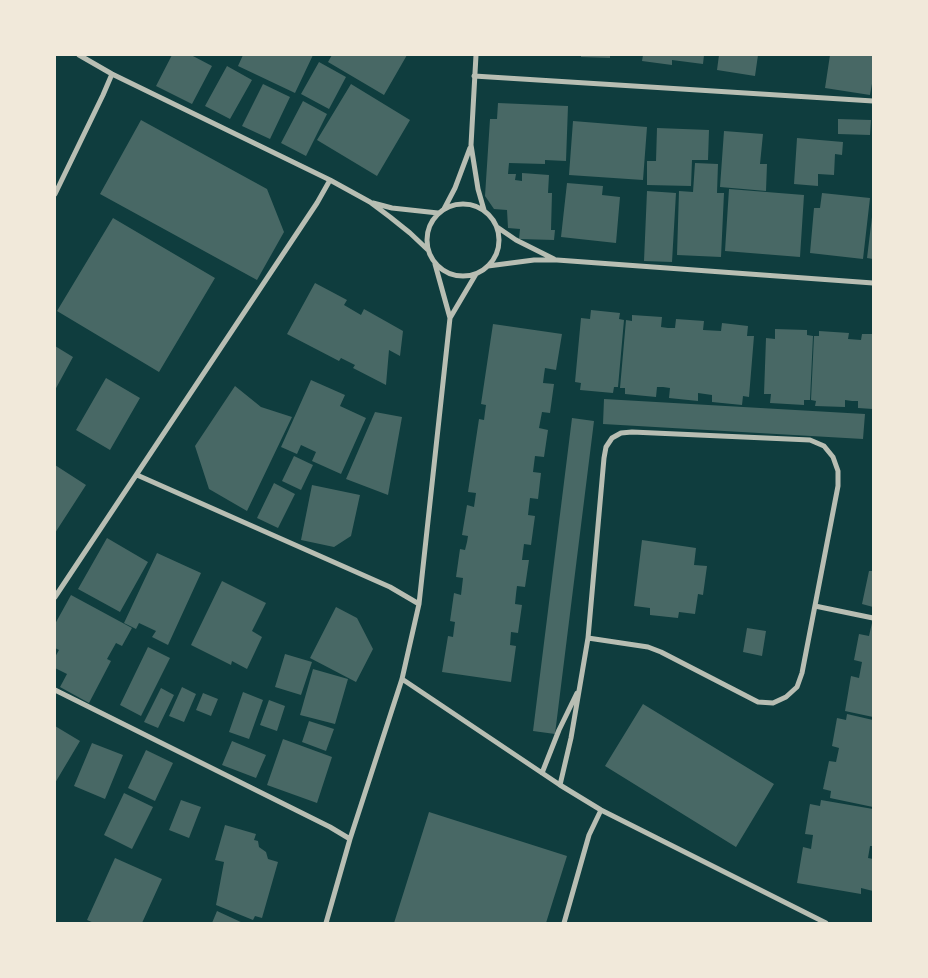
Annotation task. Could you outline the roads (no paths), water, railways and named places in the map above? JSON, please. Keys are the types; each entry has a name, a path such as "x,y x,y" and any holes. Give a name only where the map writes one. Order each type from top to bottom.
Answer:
{"street":[{"path":"79,55 112,74 330,180 370,202 410,233 428,250"},
{"path":"476,55 471,145 478,189 484,210"},
{"path":"55,194 104,95 112,74"},
{"path":"474,76 873,101"},
{"path":"444,209 458,181 471,145"},
{"path":"55,597 317,203 330,180"},
{"path":"370,202 392,208 438,213"},
{"path":"326,923 350,838 402,679 419,604 450,318 435,264 428,250 426,237 430,224 438,213 457,204 471,204 484,210 492,217 497,227 499,241 496,254 488,266 476,274 462,276 448,273 435,264"},
{"path":"497,227 530,247 557,260"},
{"path":"488,266 534,260 557,260 873,283"},
{"path":"450,318 476,274"},
{"path":"560,785 588,638 606,447 612,438 621,433 632,432 810,440 824,446 834,457 838,472 838,486 802,673 797,687 786,697 773,702 758,702 648,647 588,638"},
{"path":"137,475 390,588 419,604"},
{"path":"815,606 873,618"},
{"path":"402,679 560,785 601,810 826,923"},
{"path":"542,773 559,730 580,688"},
{"path":"55,690 350,838"},
{"path":"564,923 589,836 601,810"}]}
